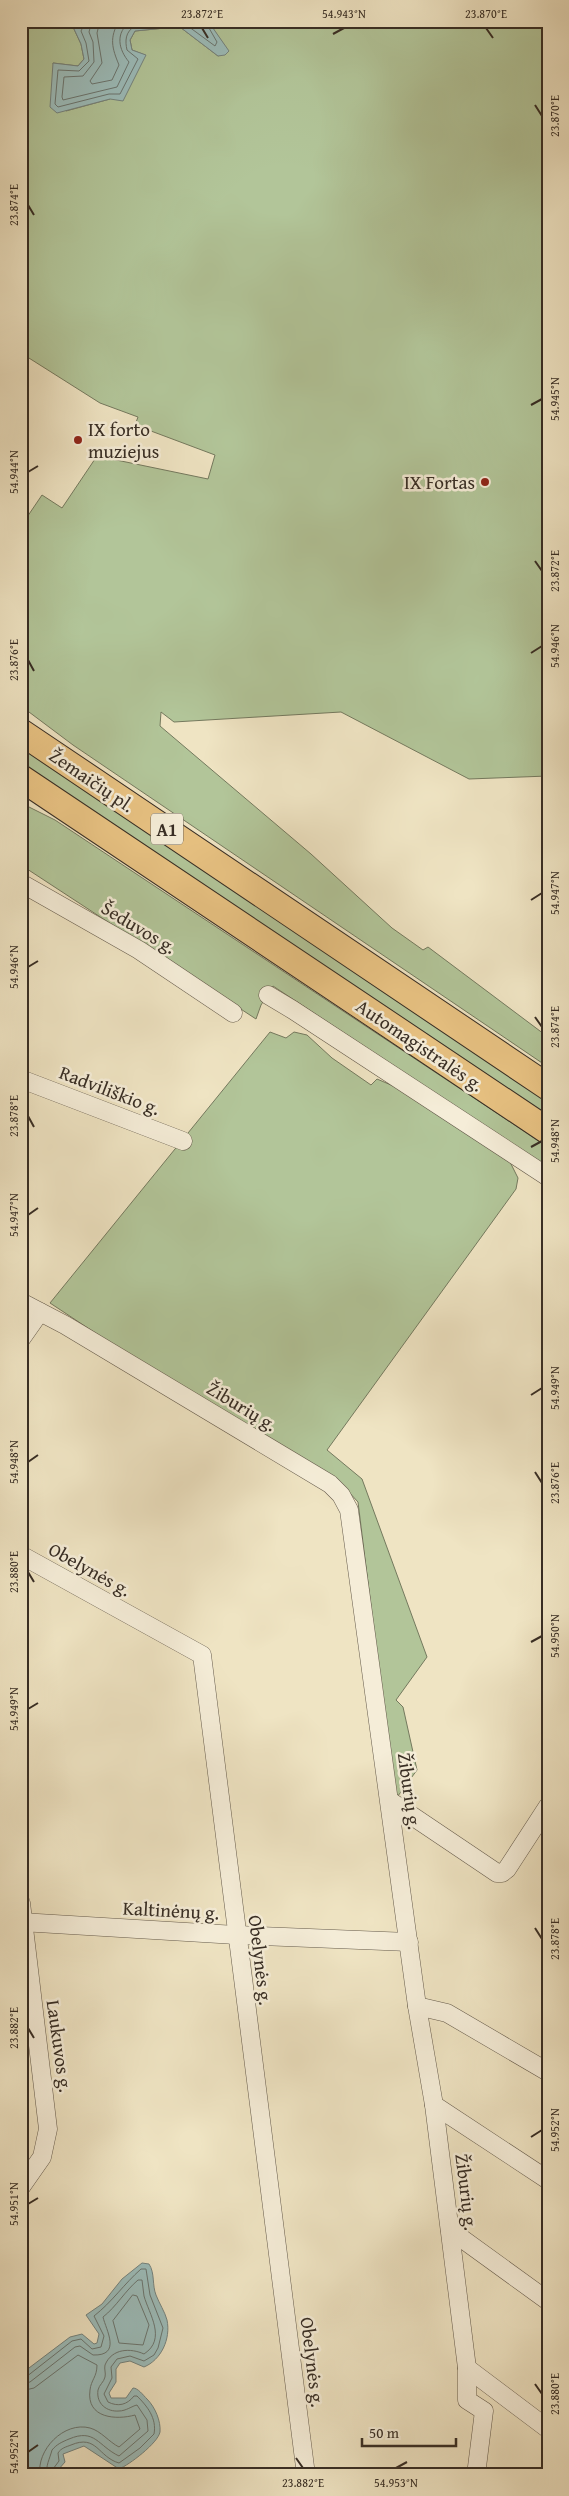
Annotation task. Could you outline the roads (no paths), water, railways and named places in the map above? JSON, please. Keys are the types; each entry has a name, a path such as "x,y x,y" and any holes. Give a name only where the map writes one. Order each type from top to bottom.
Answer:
{"highway":[{"name":"Žemaičių pl.","path":"21,732 251,885 312,928"},
{"name":"Žemaičių pl.","path":"21,778 292,960"},
{"name":"Automagistralės g.","path":"312,928 548,1087"},
{"name":"Automagistralės g.","path":"292,960 548,1131"}],"street":[{"name":"Šeduvos g.","path":"21,883 139,950 233,1013"},
{"path":"268,995 548,1177"},
{"name":"Radviliškio g.","path":"21,1079 183,1140"},
{"name":"Žiburių g.","path":"21,1302 330,1484 341,1495 349,1510 355,1541 417,2006 434,2105 467,2368 467,2400 484,2411 480,2456 476,2475"},
{"path":"21,1340 40,1312"},
{"name":"Obelynės g.","path":"21,1555 202,1655 236,1935 306,2475"},
{"path":"390,1801 497,1873 502,1873 507,1869 548,1806"},
{"name":"Laukuvos g.","path":"21,1903 48,2129 42,2157 21,2187"},
{"name":"Kaltinėnų g.","path":"23,1922 236,1935 409,1942"},
{"path":"417,2006 447,2013 548,2072"},
{"path":"434,2105 548,2180"},
{"path":"450,2230 548,2301"},
{"path":"467,2368 548,2429"}],"water":[{"path":"83,21 208,21 229,51 225,55 218,56 176,24 165,28 135,31 130,40 132,50 146,55 123,101 110,99 57,113 50,107 53,63 78,66 84,59 81,44 74,29"},
{"path":"142,2263 149,2264 151,2268 157,2298 167,2320 166,2341 160,2354 144,2367 130,2361 120,2363 116,2369 116,2382 109,2393 111,2398 126,2398 133,2388 137,2389 150,2402 157,2414 160,2423 158,2437 143,2453 119,2469 84,2446 63,2454 65,2462 58,2470 63,2475 21,2475 21,2374 70,2337 82,2334 94,2344 97,2343 99,2334 86,2315 102,2304 122,2279"}],"place":[{"name":"IX forto muziejus","path":"78,440"},
{"name":"IX Fortas","path":"485,482"}]}
